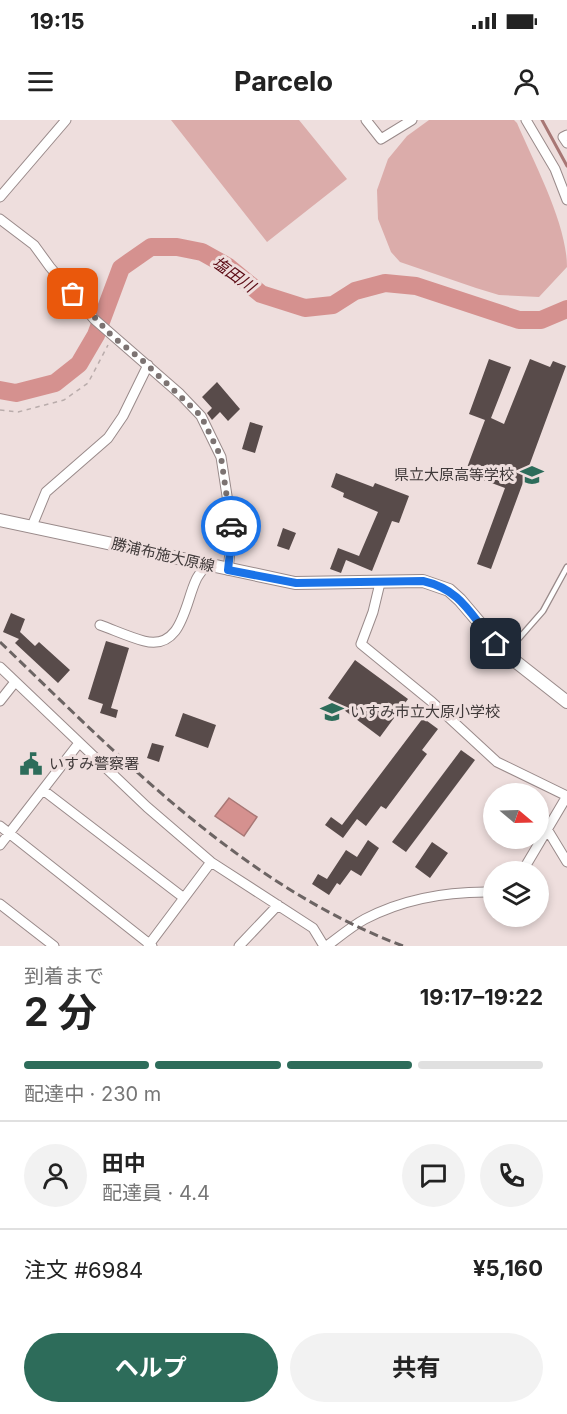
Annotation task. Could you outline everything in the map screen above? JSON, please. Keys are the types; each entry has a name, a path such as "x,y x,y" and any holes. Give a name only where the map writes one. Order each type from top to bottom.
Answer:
{"main road":[{"name":"勝浦布施大原線","path":"0,520 296,583 423,581 449,590 506,654 567,702"}],"street":[{"path":"0,197 66,120"},
{"path":"366,120 381,140 412,120"},
{"path":"526,120 555,169 567,200"},
{"path":"567,135 563,137 567,143"},
{"path":"0,219 34,245 94,319 148,365 201,416 221,457 230,515 231,543 228,570"},
{"path":"32,526 46,492 108,438 123,416 148,365"},
{"path":"100,625 146,642 160,641 171,635 180,625 196,579 206,565"},
{"path":"380,583 373,612 361,644 432,702 497,762 540,783"},
{"path":"0,667 147,807 211,862 313,928 326,946 365,919 416,899 468,891 483,892"},
{"path":"0,700 15,682"},
{"path":"0,845 79,743"},
{"path":"549,787 567,796 549,826"},
{"path":"43,790 184,898"},
{"path":"0,826 150,945 211,862"},
{"path":"549,832 567,862"},
{"path":"0,904 54,946"},
{"path":"239,946 278,905"}],"lane":[{"path":"506,654 543,610 567,567"}],"path":[{"path":"0,410 18,412 63,400 88,383 112,336"}],"shaded area":[{"path":"171,120 299,120 347,179 267,242"},
{"path":"429,120 514,120 517,123 549,195 566,250 567,267 539,297 499,295 400,262 391,252 378,219 377,190 388,159 407,136"},
{"path":"229,798 257,817 244,836 215,816"}],"building":[{"path":"489,359 511,367 491,418 504,424 530,359 550,367 553,361 566,366 491,569 477,564 505,488 465,473 485,420 469,414"},
{"path":"217,382 240,409 228,421 220,412 212,420 207,413 212,408 202,397"},
{"path":"250,422 263,426 255,453 242,449"},
{"path":"336,473 373,487 375,483 409,496 399,523 392,521 372,571 346,560 341,573 330,569 338,548 359,556 378,512 343,497 344,493 331,487"},
{"path":"283,528 296,533 289,550 277,546"},
{"path":"11,613 25,619 20,632 35,646 39,642 70,670 58,683 15,643 19,639 3,632"},
{"path":"106,641 129,648 111,708 118,710 116,718 100,713 103,704 88,699"},
{"path":"355,660 408,699 380,737 328,698"},
{"path":"183,713 216,725 208,748 175,736"},
{"path":"423,718 438,729 422,750 427,754 386,809 381,806 366,826 357,819 343,838 325,825 331,817 342,825"},
{"path":"152,743 164,746 159,762 147,758"},
{"path":"461,750 475,760 406,852 392,842"},
{"path":"368,840 379,848 361,876 351,870 340,885 337,883 329,895 312,884 318,874 327,879 346,850 357,857"},
{"path":"432,842 448,853 430,878 415,867"}],"waterway":[{"path":"542,120 567,166"},
{"name":"塩田川","path":"0,390 16,393 55,383 79,364 96,335 121,268 151,247 177,247 202,252 227,266 261,294 305,308 333,305 355,291 385,283 416,286 519,320 541,320 567,309"}],"railway":[{"path":"0,642 138,773 186,815 237,854 289,889 344,920 403,946"}],"way so far":[{"path":"73,294 94,319 180,394 201,416 221,457 231,526"}],"place":[{"name":"県立大原高等学校","path":"532,475"},
{"name":"いすみ市立大原小学校","path":"332,712"},
{"name":"いすみ警察署","path":"31,764"}],"route":[{"path":"231,526 228,570 296,583 423,581 435,584 449,590 460,600 496,644"}]}
